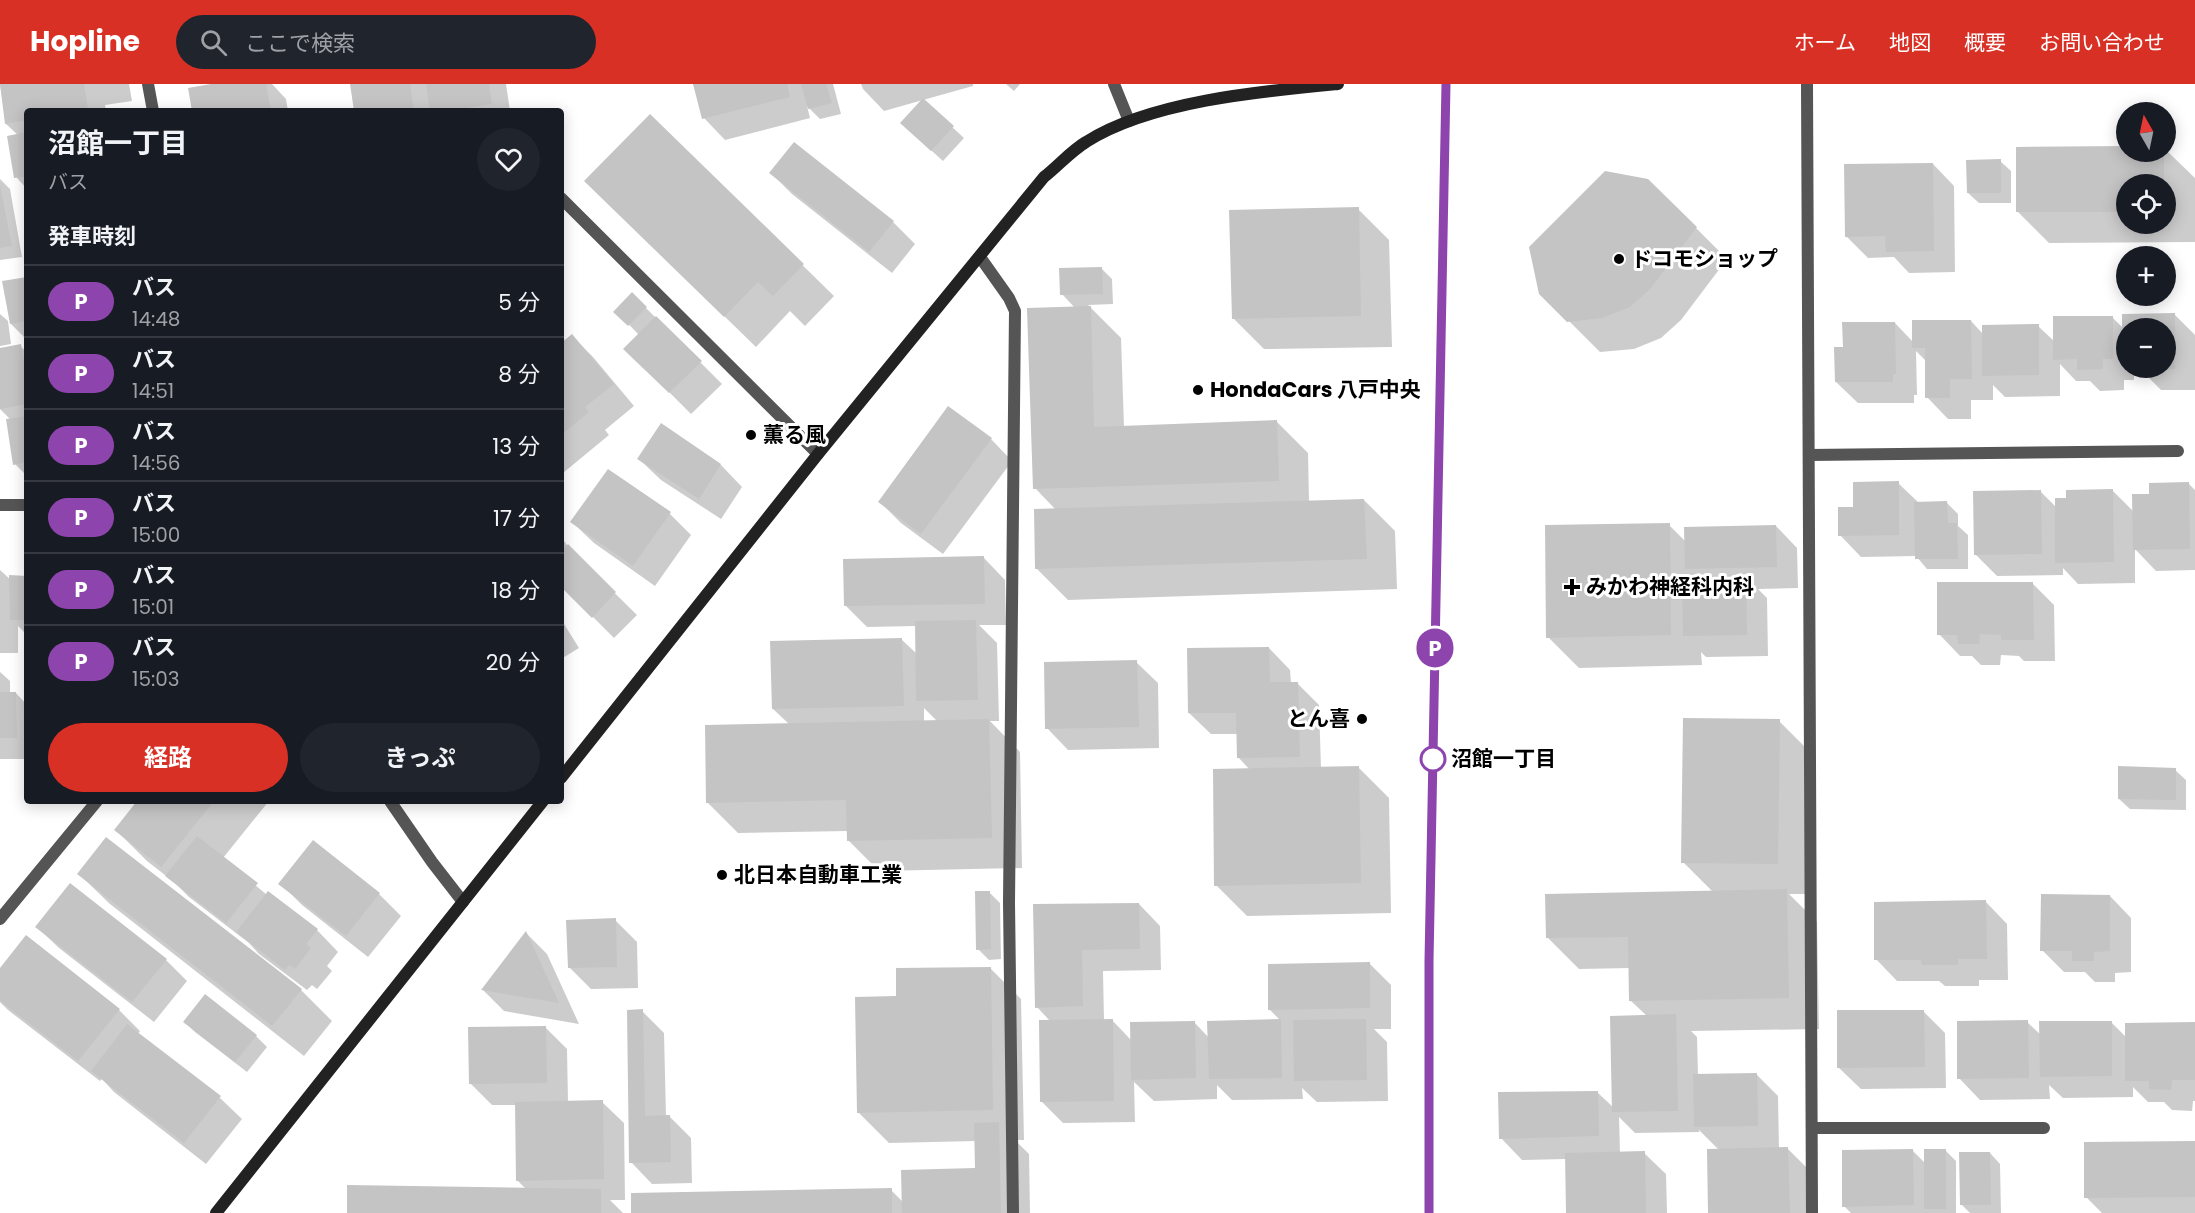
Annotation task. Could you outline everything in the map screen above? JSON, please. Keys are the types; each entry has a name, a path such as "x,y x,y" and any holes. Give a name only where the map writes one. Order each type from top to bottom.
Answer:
{"street":[{"path":"148,84 152,108"},
{"path":"1114,84 1129,121"},
{"path":"564,774 818,454 1044,177 1086,142 1129,121 1208,100 1338,84"},
{"path":"1430,1213 1429,949 1446,84"},
{"path":"1807,84 1812,1213"},
{"path":"564,201 818,454"},
{"path":"980,257 1009,298 1015,311 1009,903 1013,1213"},
{"path":"1809,454 2178,451"},
{"path":"0,506 24,505"},
{"path":"0,919 95,804"},
{"path":"392,804 463,902"},
{"path":"216,1213 541,804"},
{"path":"1812,1128 2044,1128"}],"building":[{"path":"0,84 84,84 88,108 24,108 24,121 5,124"},
{"path":"211,84 266,84 270,108 191,108 188,88"},
{"path":"350,84 410,84 414,108 354,108"},
{"path":"426,84 489,84 492,104 466,108 430,108"},
{"path":"693,84 787,84 790,97 702,119"},
{"path":"801,84 826,84 832,103 808,109"},
{"path":"923,98 954,126 931,151 900,123"},
{"path":"650,114 804,264 773,296 758,282 724,317 584,181"},
{"path":"24,133 24,176 14,178 7,136"},
{"path":"794,142 894,221 869,252 769,173"},
{"path":"2116,146 2116,162 2164,162 2164,174 2116,174 2116,212 2016,212 2016,147"},
{"path":"2001,159 2001,193 1967,193 1966,160"},
{"path":"1933,163 1934,251 1886,252 1885,236 1845,237 1844,164"},
{"path":"1605,171 1648,179 1697,227 1650,289 1630,307 1602,318 1567,322 1539,294 1529,247"},
{"path":"0,185 12,246 0,248"},
{"path":"1359,207 1361,316 1232,319 1229,210"},
{"path":"1102,267 1103,294 1060,295 1059,268"},
{"path":"24,277 24,322 10,324 2,281"},
{"path":"632,292 647,307 628,326 613,312"},
{"path":"1091,306 1094,427 1277,420 1279,481 1033,489 1027,308"},
{"path":"2175,313 2175,318 2122,318 2122,314"},
{"path":"656,316 702,361 669,393 623,349"},
{"path":"2053,316 2113,316 2113,359 2103,359 2103,369 2077,370 2077,359 2053,360"},
{"path":"1912,320 1971,320 1972,379 1950,379 1950,398 1925,398 1925,348 1912,348"},
{"path":"1842,322 1895,322 1896,374 1893,374 1893,382 1835,382 1834,347 1843,347"},
{"path":"2039,324 2039,375 1982,376 1982,325"},
{"path":"572,334 614,384 585,407 589,412 564,433 564,341"},
{"path":"21,344 24,362 24,405 0,409 0,348"},
{"path":"948,406 992,438 921,534 878,502"},
{"path":"24,416 24,463 13,465 6,419"},
{"path":"661,423 721,464 699,499 637,459"},
{"path":"608,469 671,512 633,566 570,522"},
{"path":"1899,481 1899,535 1838,536 1838,507 1853,507 1853,482"},
{"path":"2189,482 2190,549 2133,550 2132,494 2149,494 2149,483"},
{"path":"2113,489 2114,562 2055,563 2055,498 2066,498 2066,490"},
{"path":"2041,490 2042,554 1974,555 1973,491"},
{"path":"1364,499 1367,559 1035,569 1034,509"},
{"path":"1947,501 1948,523 1957,523 1958,559 1915,559 1914,502"},
{"path":"1670,523 1671,635 1546,638 1545,525"},
{"path":"1776,525 1777,567 1685,569 1684,527"},
{"path":"568,544 616,592 592,618 564,590 564,548"},
{"path":"984,556 985,604 844,606 843,559"},
{"path":"9,575 24,576 24,620 10,620"},
{"path":"1746,575 1747,635 1683,636 1682,577"},
{"path":"1937,582 2033,582 2034,640 2001,640 2001,635 1980,634 1979,644 1958,644 1957,635 1937,635"},
{"path":"976,620 978,700 916,701 915,621"},
{"path":"902,638 904,706 772,709 770,641"},
{"path":"1269,647 1270,682 1298,682 1300,757 1237,758 1236,713 1188,713 1187,648"},
{"path":"1137,660 1139,727 1045,729 1044,662"},
{"path":"0,692 16,692 17,738 0,738"},
{"path":"1683,718 1780,719 1778,864 1681,863"},
{"path":"989,719 992,838 847,841 846,800 706,803 705,725"},
{"path":"1359,766 1361,883 1214,886 1213,769"},
{"path":"2118,766 2176,768 2176,800 2118,799"},
{"path":"135,804 212,804 161,867 114,830"},
{"path":"197,836 258,883 226,923 165,876"},
{"path":"106,837 302,989 272,1026 77,874"},
{"path":"313,840 380,893 346,936 278,884"},
{"path":"70,883 167,959 132,1002 35,927"},
{"path":"1787,889 1789,998 1629,1001 1628,937 1546,938 1545,894"},
{"path":"268,891 318,929 306,944 311,948 295,969 289,965 285,970 236,932"},
{"path":"975,891 990,891 991,949 976,950"},
{"path":"2041,894 2110,895 2110,951 2094,952 2094,961 2072,961 2072,951 2040,951"},
{"path":"1986,900 1987,959 1958,959 1958,965 1922,965 1921,960 1874,960 1874,902"},
{"path":"1139,903 1140,949 1082,950 1083,1006 1035,1008 1033,904"},
{"path":"616,918 617,967 568,968 566,920"},
{"path":"526,931 559,1003 481,990"},
{"path":"26,935 120,1009 78,1061 0,1001 0,968"},
{"path":"1370,962 1370,1008 1268,1010 1268,964"},
{"path":"991,967 993,1110 857,1113 855,997 896,996 896,968"},
{"path":"205,994 257,1035 235,1062 183,1022"},
{"path":"643,1009 645,1116 670,1115 671,1162 629,1163 627,1010"},
{"path":"1837,1010 1924,1010 1925,1067 1837,1068"},
{"path":"1676,1014 1678,1111 1612,1112 1610,1016"},
{"path":"1113,1019 1114,1101 1040,1102 1039,1020"},
{"path":"1281,1019 1282,1078 1209,1079 1207,1021"},
{"path":"1366,1019 1367,1080 1294,1081 1293,1020"},
{"path":"2028,1020 2029,1078 1957,1079 1957,1021"},
{"path":"1195,1021 1196,1078 1131,1080 1130,1022"},
{"path":"2039,1021 2112,1021 2112,1076 2040,1077"},
{"path":"2195,1022 2195,1080 2172,1080 2171,1090 2149,1089 2149,1081 2125,1081 2125,1023"},
{"path":"127,1024 221,1096 184,1143 91,1071"},
{"path":"546,1026 547,1083 469,1084 468,1027"},
{"path":"1757,1073 1758,1126 1694,1127 1693,1074"},
{"path":"1598,1091 1599,1136 1499,1139 1498,1092"},
{"path":"603,1100 604,1179 516,1181 515,1102"},
{"path":"999,1122 1001,1213 902,1213 901,1170 975,1168 974,1123"},
{"path":"2195,1141 2195,1197 2084,1198 2084,1142"},
{"path":"1788,1147 1790,1213 1708,1213 1707,1149"},
{"path":"1913,1149 1914,1205 1842,1207 1842,1150"},
{"path":"1924,1149 1946,1149 1946,1209 1924,1209"},
{"path":"1645,1151 1646,1213 1566,1213 1565,1153"},
{"path":"1959,1152 1990,1152 1991,1205 1960,1205"},
{"path":"347,1185 601,1189 601,1213 347,1213"},
{"path":"892,1188 892,1213 631,1213 631,1193"}],"bus line":[{"name":"P","path":"1429,1213 1429,961 1446,84"}],"place":[{"name":"ドコモショップ","path":"1619,259"},
{"name":"HondaCars 八戸中央","path":"1198,390"},
{"name":"薫る風","path":"751,435"},
{"name":"みかわ神経科内科","path":"1572,587"},
{"name":"とん喜","path":"1362,719"},
{"name":"沼館一丁目","path":"1433,759"},
{"name":"北日本自動車工業","path":"722,875"}]}
